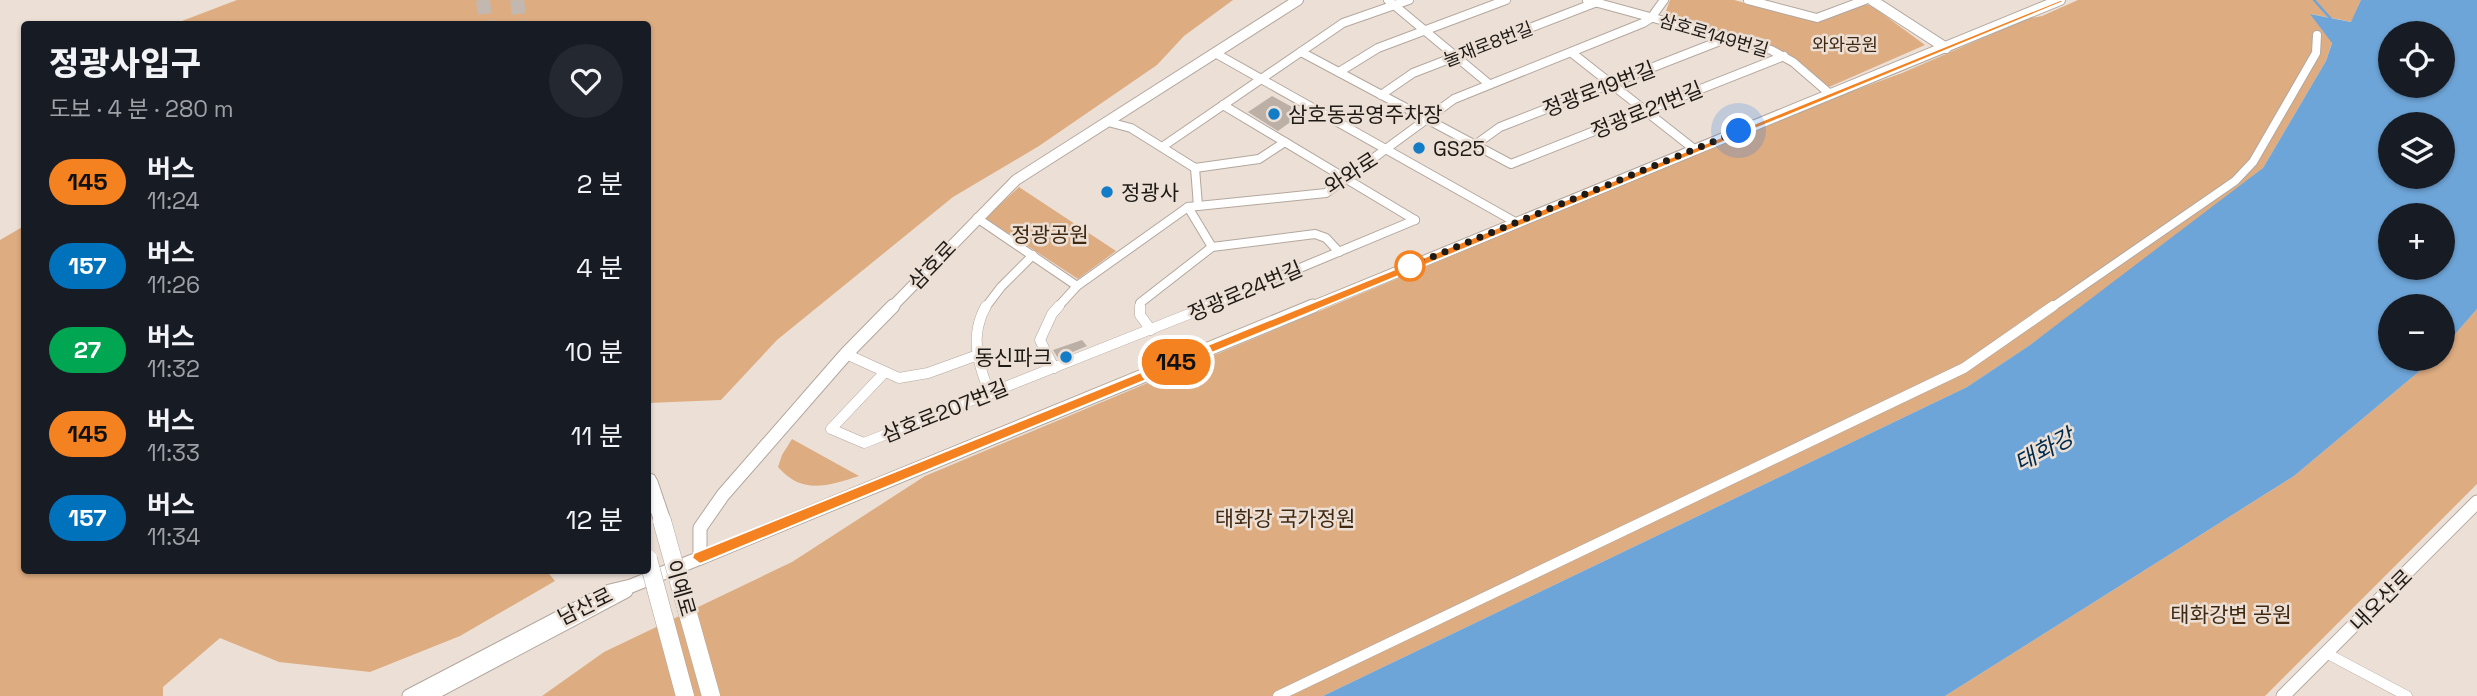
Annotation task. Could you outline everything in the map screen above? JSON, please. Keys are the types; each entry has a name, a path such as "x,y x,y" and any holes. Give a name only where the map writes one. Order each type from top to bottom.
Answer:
{"highway":[{"name":"이예로","path":"651,489 711,696"},
{"name":"이예로","path":"651,570 685,696"}],"main road":[{"name":"삼호로","path":"700,558 700,528 723,495 846,355 1016,180 1298,0"},
{"path":"1872,0 1946,48"},
{"path":"631,586 2060,0"},
{"name":"내오산로","path":"2283,696 2328,654 2477,502"},
{"name":"남산로","path":"409,696 610,591 631,586"},
{"name":"남산로","path":"428,696 620,596 631,586"}],"street":[{"path":"1163,147 1343,23 1391,3 1409,0"},
{"path":"1339,72 1378,48 1506,0"},
{"name":"삼호로149번길","path":"1587,0 1771,50 1784,57 1830,94"},
{"path":"1651,18 1664,0"},
{"path":"1753,1 1817,18 1865,0"},
{"name":"눌재로8번길","path":"1381,95 1413,72 1598,1"},
{"path":"1391,3 1489,84"},
{"name":"와와로","path":"1054,368 1040,340 1044,327 1077,286 1193,206 1326,193 1454,99 1572,53 1651,18"},
{"path":"1278,696 1964,368 2235,181 2253,162 2316,54 2317,35"},
{"name":"정광로19번길","path":"1475,145 1500,127 1725,39"},
{"path":"1301,52 1511,164"},
{"path":"1215,53 1517,223"},
{"path":"1572,53 1694,149"},
{"name":"정광로21번길","path":"1511,164 1784,57"},
{"path":"1223,105 1346,180"},
{"path":"1108,122 1131,128 1195,168 1259,159 1285,142"},
{"path":"1195,168 1193,206 1212,247"},
{"name":"정광로24번길","path":"1054,368 1415,220 1346,180"},
{"path":"977,218 1077,286"},
{"name":"정광로24번길","path":"1151,330 1140,315 1140,303 1212,247 1315,234 1326,239 1339,252"},
{"path":"990,394 975,356 974,331 981,312 1033,255"},
{"name":"삼호로207번길","path":"846,355 900,378 910,378 975,356"},
{"name":"삼호로207번길","path":"884,373 831,429 864,443 1054,368"},
{"path":"2328,654 2407,696"}],"green space":[{"path":"237,0 1233,0 1184,36 1157,65 1039,146 953,197 777,340 721,400 651,403 651,21 182,21"},
{"name":"와와공원","path":"1670,0 1734,0 1811,21 1819,21 1865,4 1872,6 1925,45 1829,87 1790,55 1670,17 1666,11"},
{"name":"태화강 국가정원","path":"2078,0 2361,0 2352,22 2311,14 2332,42 2326,61 2263,168 2167,245 2030,345 1967,387 1323,696 542,696 604,652 792,562 925,476 1793,113 1902,73"},
{"name":"정광공원","path":"1019,187 1116,251 1078,279 985,218"},
{"path":"21,228 21,574 549,574 555,581 460,636 370,672 279,662 220,638 163,687 163,696 0,696 0,240"},
{"name":"태화강변 공원","path":"2477,309 2477,484 2265,696 1945,696 2294,476 2420,371 2455,371 2455,334"},
{"path":"792,439 859,476 816,486 796,482 778,467"}],"water":[{"name":"태화강","path":"2361,0 2477,0 2477,309 2455,334 2455,294 2378,294 2378,371 2420,371 2294,476 1945,696 1323,696 1967,387 2030,345 2263,168 2326,61 2332,43 2310,14 2351,22"}],"building":[{"name":"삼호동공영주차장","path":"1272,96 1303,113 1278,131 1248,112"},
{"name":"동신파크","path":"1082,340 1087,346 1058,358 1053,350"}],"waterway":[{"path":"2314,0 2331,19"}],"tunnel":[{"path":"483,0 486,21"},
{"path":"517,0 520,21"}],"bus line":[{"name":"145","path":"700,558 1517,223 1591,190 2060,0"}],"place":[{"name":"삼호동공영주차장","path":"1274,114"},
{"name":"GS25","path":"1419,148"},
{"name":"정광사","path":"1107,192"},
{"name":"동신파크","path":"1066,357"}],"route":[{"path":"1410,266 1739,131"}]}
